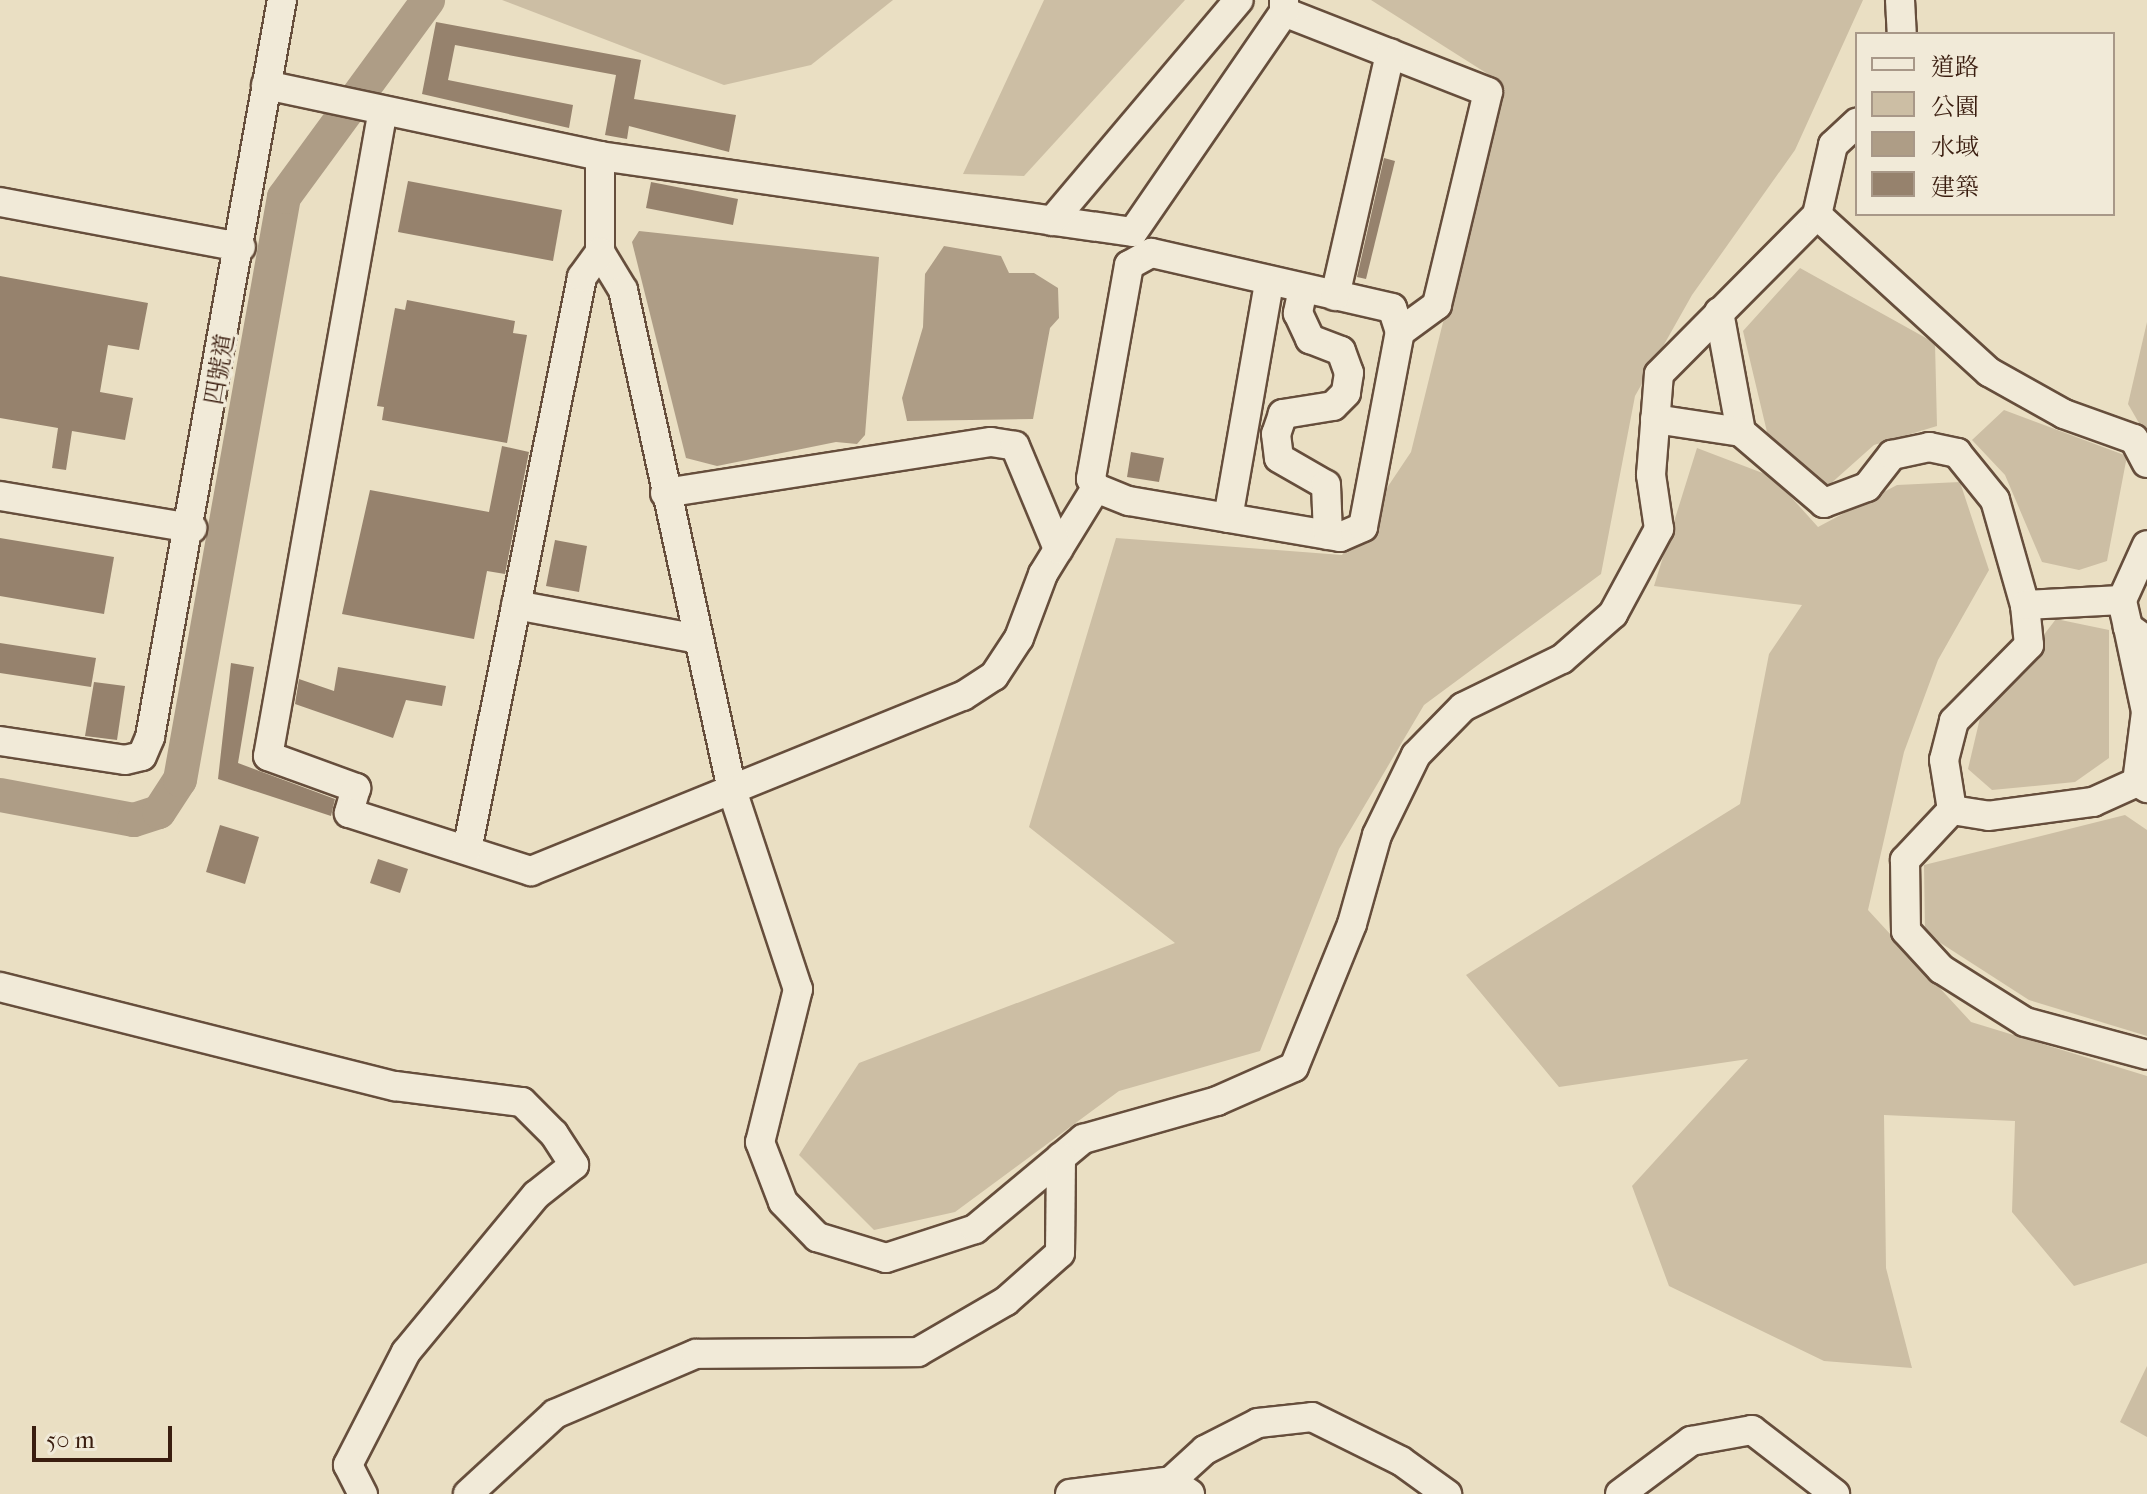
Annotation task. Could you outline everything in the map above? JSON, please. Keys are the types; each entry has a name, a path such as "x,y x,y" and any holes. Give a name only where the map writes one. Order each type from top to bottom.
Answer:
{"street":[{"name":"四號道","path":"0,741 125,760 142,756 150,737 192,528 282,0"},
{"path":"1052,221 1239,0"},
{"path":"1900,0 1902,32"},
{"path":"266,85 382,115 600,156 1052,221 1142,243 1269,282 1392,308 1400,332 1363,527 1328,535 1129,501 1096,488 1091,479 1129,265 1142,243 1284,6 1488,92 1437,305 1400,332"},
{"path":"1335,296 1390,53"},
{"path":"382,115 268,756 356,788 349,813 531,871 963,696 994,676 1058,549 1096,488"},
{"path":"600,156 600,252 623,290 732,790 798,989 760,1142 783,1202 817,1237 886,1258 975,1229 1083,1139 1217,1101 1294,1067 1352,924 1377,835 1416,755 1463,707 1562,659 1613,614 1659,529 1651,475 1659,374 1817,215 1833,145 1855,125"},
{"path":"0,202 241,247"},
{"path":"1817,215 1989,372 2064,414 2134,439 2147,463"},
{"path":"467,850 582,277 600,252"},
{"path":"1228,518 1269,282"},
{"path":"1303,289 1298,313 1310,339 1341,351 1349,373 1346,393 1333,406 1283,414 1276,434 1279,458 1326,485 1328,535"},
{"path":"1719,312 1741,432"},
{"path":"1655,419 1741,432 1824,503 1867,487 1892,455 1929,447 1957,453 1995,500 2025,605 2029,645 1954,721 1944,760 1952,810"},
{"path":"665,493 991,442 1015,446 1058,549"},
{"path":"0,496 192,528"},
{"path":"1952,810 1988,816 2059,808 2142,785 2146,712 2132,623 2147,545"},
{"path":"516,605 698,639"},
{"path":"2025,605 2132,623"},
{"path":"1952,810 1905,860 1906,931 1941,969 2025,1022 2147,1055"},
{"path":"0,987 395,1086 522,1102 554,1134 574,1165 536,1195 406,1352 348,1465 363,1494"},
{"path":"468,1494 555,1414 696,1354 918,1352 1006,1301 1060,1253 1061,1157"},
{"path":"1070,1494 1181,1488 1205,1450 1258,1423 1312,1417 1401,1461 1447,1494"},
{"path":"1620,1494 1691,1441 1752,1430 1835,1494"}],"green space":[{"path":"502,0 893,0 811,65 724,85"},
{"path":"1044,0 1185,0 1024,176 963,174"},
{"path":"1371,0 1863,0 1795,150 1692,295 1635,396 1601,574 1424,705 1339,849 1260,1051 1119,1091 955,1212 874,1230 799,1155 859,1063 1175,943 1029,827 1116,538 1342,555 1411,452 1502,83"},
{"path":"1800,268 1935,343 1937,426 1874,445 1828,486 1767,432 1743,331"},
{"path":"2147,322 2147,437 2128,404"},
{"path":"2004,410 2127,456 2107,561 2079,570 2042,562 2005,475 1972,440"},
{"path":"1697,448 1773,477 1818,527 1897,485 1960,482 1989,570 1938,660 1904,752 1868,910 1971,1022 2147,1076 2147,1263 2074,1286 2012,1212 2015,1121 1884,1115 1886,1268 1912,1368 1824,1361 1669,1286 1632,1186 1748,1059 1559,1087 1466,975 1740,804 1769,654 1802,605 1654,586"},
{"path":"2056,619 2109,630 2109,758 2075,782 1992,790 1968,769 1980,718"},
{"path":"2125,815 2147,830 2147,1036 2029,1000 1925,933 1924,865"},
{"path":"2147,1366 2147,1437 2120,1422"}],"water":[{"path":"639,231 879,257 865,435 857,444 836,442 717,466 686,458 632,242"},
{"path":"944,246 1001,256 1009,273 1034,273 1058,288 1059,318 1050,328 1033,419 907,421 902,398 923,327 925,274"}],"building":[{"path":"436,22 641,60 634,99 736,115 729,152 629,126 627,139 605,135 616,75 455,45 448,80 573,105 569,128 422,94"},
{"path":"1384,158 1395,161 1366,279 1357,277"},
{"path":"408,181 562,210 553,261 398,232"},
{"path":"651,182 738,199 733,225 646,208"},
{"path":"0,276 148,303 139,350 108,345 100,392 133,398 125,440 72,431 66,470 52,468 58,428 0,418"},
{"path":"407,300 515,321 513,333 527,335 507,443 382,420 384,407 377,406 395,308 405,310"},
{"path":"502,446 529,452 505,574 487,571 474,639 342,614 370,490 489,512"},
{"path":"1131,452 1164,458 1159,482 1127,477"},
{"path":"0,538 114,557 104,614 0,596"},
{"path":"555,540 587,546 579,592 546,586"},
{"path":"0,643 96,658 91,687 0,673"},
{"path":"231,663 254,667 238,763 335,799 331,816 218,779"},
{"path":"338,667 446,686 442,706 406,700 393,738 295,704 299,679 334,691"},
{"path":"94,682 125,686 117,740 85,736"},
{"path":"220,825 259,837 245,884 206,872"},
{"path":"378,859 408,869 400,893 370,883"}],"waterway":[{"path":"0,795 134,820 159,812 180,780 284,197 428,0"}]}
